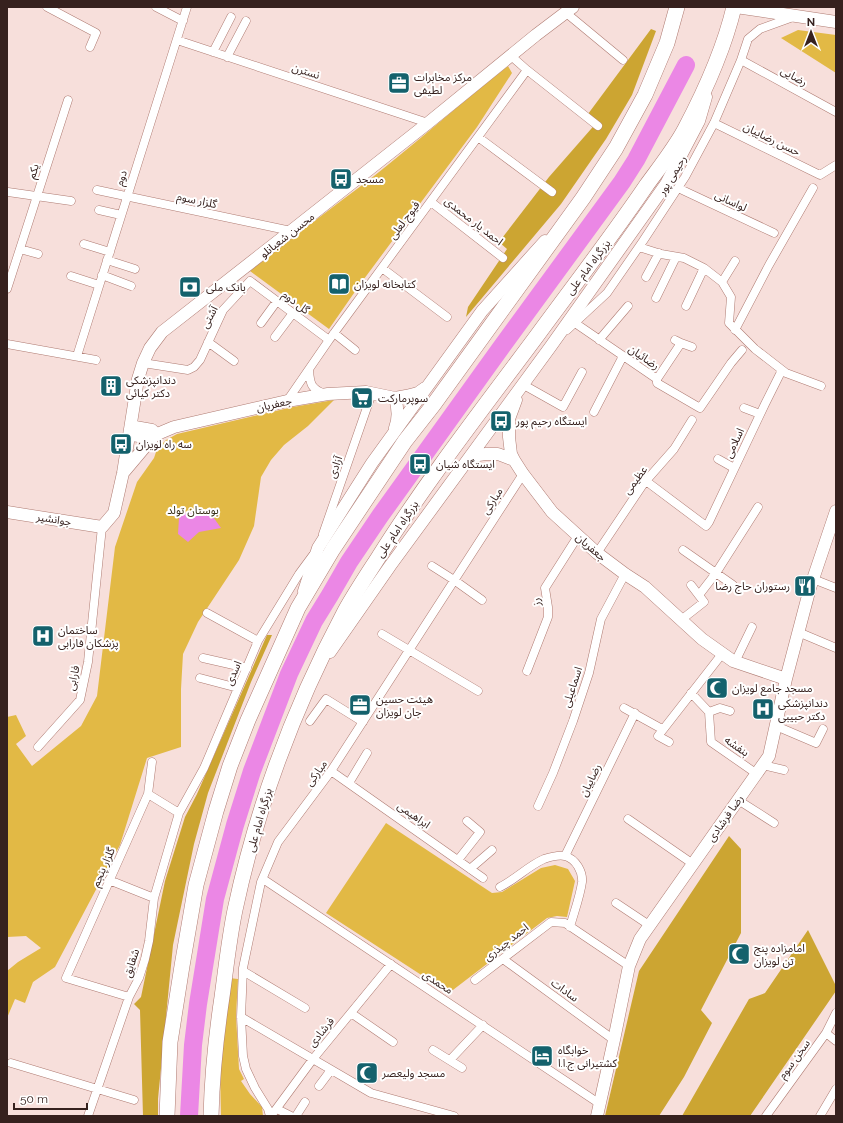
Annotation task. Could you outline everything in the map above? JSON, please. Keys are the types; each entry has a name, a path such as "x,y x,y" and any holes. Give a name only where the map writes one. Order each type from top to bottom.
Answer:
{"highway":[{"path":"167,1116 170,1042 196,885 216,811 233,760 248,720 298,608 332,549 405,441 434,404 583,198 616,148 645,95 666,43 677,7"},
{"name":"بزرگراه امام علی","path":"211,1116 212,1080 216,1037 235,911 259,817 293,720 309,682 346,608 396,528 622,221 684,131 713,72 735,7"}],"main road":[{"path":"735,7 836,22"},
{"name":"محسن شعبانلو","path":"102,527 114,513 123,473 138,379 150,348 162,332 291,232 428,123 510,55 571,8"},
{"path":"309,682 382,578 551,346 666,184 699,121 713,72"},
{"path":"298,608 318,548 372,463 482,311 583,198"},
{"name":"جعفریان","path":"522,384 509,419 511,454 523,474 552,512 597,554 645,587 702,640 735,662 786,679"},
{"name":"جعفریان","path":"155,436 174,427 287,401 328,394 366,392 395,398 418,393 428,387"},
{"path":"394,432 398,413 395,398"},
{"path":"130,430 132,435 150,438 155,436"},
{"path":"123,473 155,436"},
{"path":"471,456 498,454 514,460"},
{"name":"رضا فرشادی","path":"597,1116 629,966 640,938 769,756 798,632 813,579 836,511"},
{"name":"جوانشیر","path":"7,512 102,527"}],"street":[{"path":"47,7 96,33 90,47"},
{"path":"156,7 183,21"},
{"name":"دوم","path":"77,356 187,7"},
{"path":"571,8 623,60"},
{"name":"رحیمی پور","path":"551,346 607,293 678,188 714,123 741,60 748,39 760,29 797,16"},
{"path":"213,52 231,17"},
{"path":"227,57 246,21"},
{"name":"نسترن","path":"176,40 428,123"},
{"path":"510,55 526,70 598,126"},
{"name":"رضایی","path":"741,60 836,112"},
{"name":"فیوج لعلی","path":"287,401 526,70"},
{"name":"یکم","path":"7,289 68,100"},
{"name":"حسن رضاییان","path":"714,123 820,175 836,165"},
{"path":"478,137 552,192"},
{"name":"لواسانی","path":"678,188 774,233"},
{"path":"735,330 769,265 813,188"},
{"name":"گلزار سوم","path":"97,190 291,232"},
{"path":"8,192 71,201"},
{"name":"احمد یار محمدی","path":"431,202 503,258"},
{"path":"100,210 121,215"},
{"path":"84,244 110,252"},
{"path":"639,247 659,254 684,258 704,268 722,282 730,298 729,323 735,330 755,349 786,373 821,386"},
{"path":"20,249 38,254"},
{"path":"646,277 659,254"},
{"path":"656,298 676,257"},
{"path":"107,260 135,269"},
{"path":"722,282 735,261"},
{"path":"382,268 447,317"},
{"path":"686,306 704,268"},
{"path":"102,275 131,286"},
{"path":"71,276 99,285"},
{"name":"آشتی","path":"143,363 188,370 194,367 200,360 223,310 250,282"},
{"name":"گل دوم","path":"250,282 293,313 355,350"},
{"path":"261,323 277,301"},
{"path":"599,340 628,306"},
{"path":"275,337 293,313"},
{"name":"رضائیان","path":"575,323 657,379 658,383 700,408 742,350"},
{"path":"208,342 234,361"},
{"path":"657,379 678,342 692,347"},
{"path":"7,344 96,360"},
{"path":"594,412 623,356"},
{"path":"309,370 310,381 313,386 318,391 328,394"},
{"name":"اسلامی","path":"646,481 706,526 782,370"},
{"path":"522,384 563,407 582,372"},
{"name":"آزادی","path":"318,548 372,393"},
{"path":"744,408 760,414"},
{"name":"عظیمی","path":"597,554 646,481 674,449 692,420"},
{"path":"718,459 734,468"},
{"name":"مبارکی","path":"271,1116 246,1069 243,1056 241,1017 242,971 249,934 263,879 278,842 332,771 523,474"},
{"path":"699,595 716,573 758,507"},
{"name":"فارابی","path":"38,747 80,700 88,662 102,527"},
{"name":"رز","path":"527,671 548,617 545,588 578,536"},
{"name":"اسدی","path":"179,813 204,768 258,641 299,574 318,548"},
{"path":"683,550 733,585"},
{"path":"432,566 482,600"},
{"name":"اسماعیلی","path":"538,806 556,766 589,673 601,619 625,574"},
{"path":"813,579 836,588"},
{"path":"681,620 704,602 691,585"},
{"path":"207,613 258,641"},
{"path":"735,662 752,627"},
{"path":"798,632 836,648"},
{"path":"382,634 478,692"},
{"path":"669,742 658,736 662,729 722,654"},
{"path":"203,658 247,668"},
{"path":"200,678 238,688"},
{"path":"691,693 709,712 720,708 730,711"},
{"path":"310,721 326,699 363,722"},
{"path":"624,708 662,729"},
{"name":"بنفشه","path":"709,712 711,742 760,769"},
{"name":"رضاییان","path":"564,856 634,713"},
{"path":"776,726 816,743 823,729"},
{"path":"349,783 368,753"},
{"name":"گلزار پنجم","path":"129,997 66,978 148,794 152,762"},
{"path":"760,769 784,770"},
{"name":"ابراهیمی","path":"332,771 483,878"},
{"path":"148,794 179,813"},
{"path":"738,800 774,823"},
{"name":"شقایق","path":"88,1116 113,1040 129,997 139,978 145,959 149,941 154,898 179,813"},
{"path":"628,819 692,864"},
{"path":"458,860 480,832 466,821"},
{"path":"470,869 492,850"},
{"path":"500,887 517,878 533,865 545,859 564,856 573,859 581,870 582,881 570,927 629,966"},
{"name":"محمدی","path":"263,879 600,1104"},
{"path":"109,880 154,898"},
{"path":"616,902 649,925"},
{"name":"احمد چیذری","path":"475,980 551,922 564,923 570,927"},
{"name":"سادات","path":"503,959 614,1040"},
{"name":"فرشادی","path":"271,1116 313,1059 391,964"},
{"path":"242,971 305,1008"},
{"path":"351,1013 393,1042"},
{"name":"سخن سوم","path":"766,1116 826,1033 836,1013"},
{"path":"241,1017 371,1093 423,1112 454,1116"},
{"path":"450,1060 483,1025"},
{"path":"826,1033 836,1041"},
{"path":"433,1050 462,1068"},
{"path":"11,1063 134,1100"},
{"path":"319,1086 331,1070"},
{"path":"820,1116 836,1089"},
{"path":"296,1116 305,1102"},
{"path":"277,1109 291,1116"}],"green space":[{"path":"798,30 836,35 836,73 781,38"},
{"path":"508,66 512,73 477,127 361,283 329,329 250,271 369,180"},
{"name":"بوستان تولد","path":"334,400 308,426 284,445 271,460 261,477 254,526 239,560 198,622 183,654 181,689 181,747 147,758 120,845 55,967 33,982 25,1003 15,999 7,1018 7,971 18,962 41,948 26,936 7,937 7,717 16,715 26,736 16,744 32,766 81,726 97,696 115,547 137,482 154,458 157,449 166,440 177,434 293,407"},
{"path":"386,823 492,893 502,892 541,868 555,865 568,869 575,881 567,917 557,916 547,918 449,993 326,913"},
{"path":"229,978 238,979 236,1016 239,1069 244,1079 241,1081 262,1107 263,1116 221,1116 220,1072"}],"shaded area":[{"path":"651,29 656,31 632,95 606,139 561,204 466,317 468,307 507,249 499,242 549,177 598,121 588,114"},
{"path":"186,512 211,514 221,528 199,532 188,542 178,534 179,518"},
{"path":"267,635 272,635 251,682 208,793 194,844 173,945 158,1099 158,1116 143,1116 140,1010 134,1004 141,997 165,881 185,817 197,794"},
{"path":"729,836 741,849 741,933 701,1010 712,1023 684,1077 659,1116 605,1116 639,971"},
{"path":"808,930 836,986 836,991 750,1116 682,1116 749,999 765,993"}],"waterway":[{"path":"189,1116 193,1045 215,899 235,825 252,771 289,674 314,621 349,562 380,516 622,182 636,160 686,65"}],"place":[{"name":"مرکز مخابرات لطیفی","path":"399,83"},
{"name":"مسجد","path":"341,179"},
{"name":"کتابخانه لویزان","path":"339,284"},
{"name":"بانک ملی","path":"190,287"},
{"name":"دندانپزشکی دکتر کیائی","path":"111,386"},
{"name":"سوپرمارکت","path":"362,398"},
{"name":"ایستگاه رحیم پور","path":"501,421"},
{"name":"سه راه لویزان","path":"121,444"},
{"name":"ایستگاه شیان","path":"420,464"},
{"name":"رستوران حاج رضا","path":"805,586"},
{"name":"ساختمان پزشکان فارابی","path":"43,636"},
{"name":"مسجد جامع لویزان","path":"717,688"},
{"name":"هیئت حسین جان لویزان","path":"360,705"},
{"name":"دندانپزشکی دکتر حبیبی","path":"763,709"},
{"name":"امامزاده پنج تن لویزان","path":"739,954"},
{"name":"خوابگاه کشتیرانی ج.ا.ا","path":"542,1056"},
{"name":"مسجد ولیعصر","path":"367,1073"}]}
